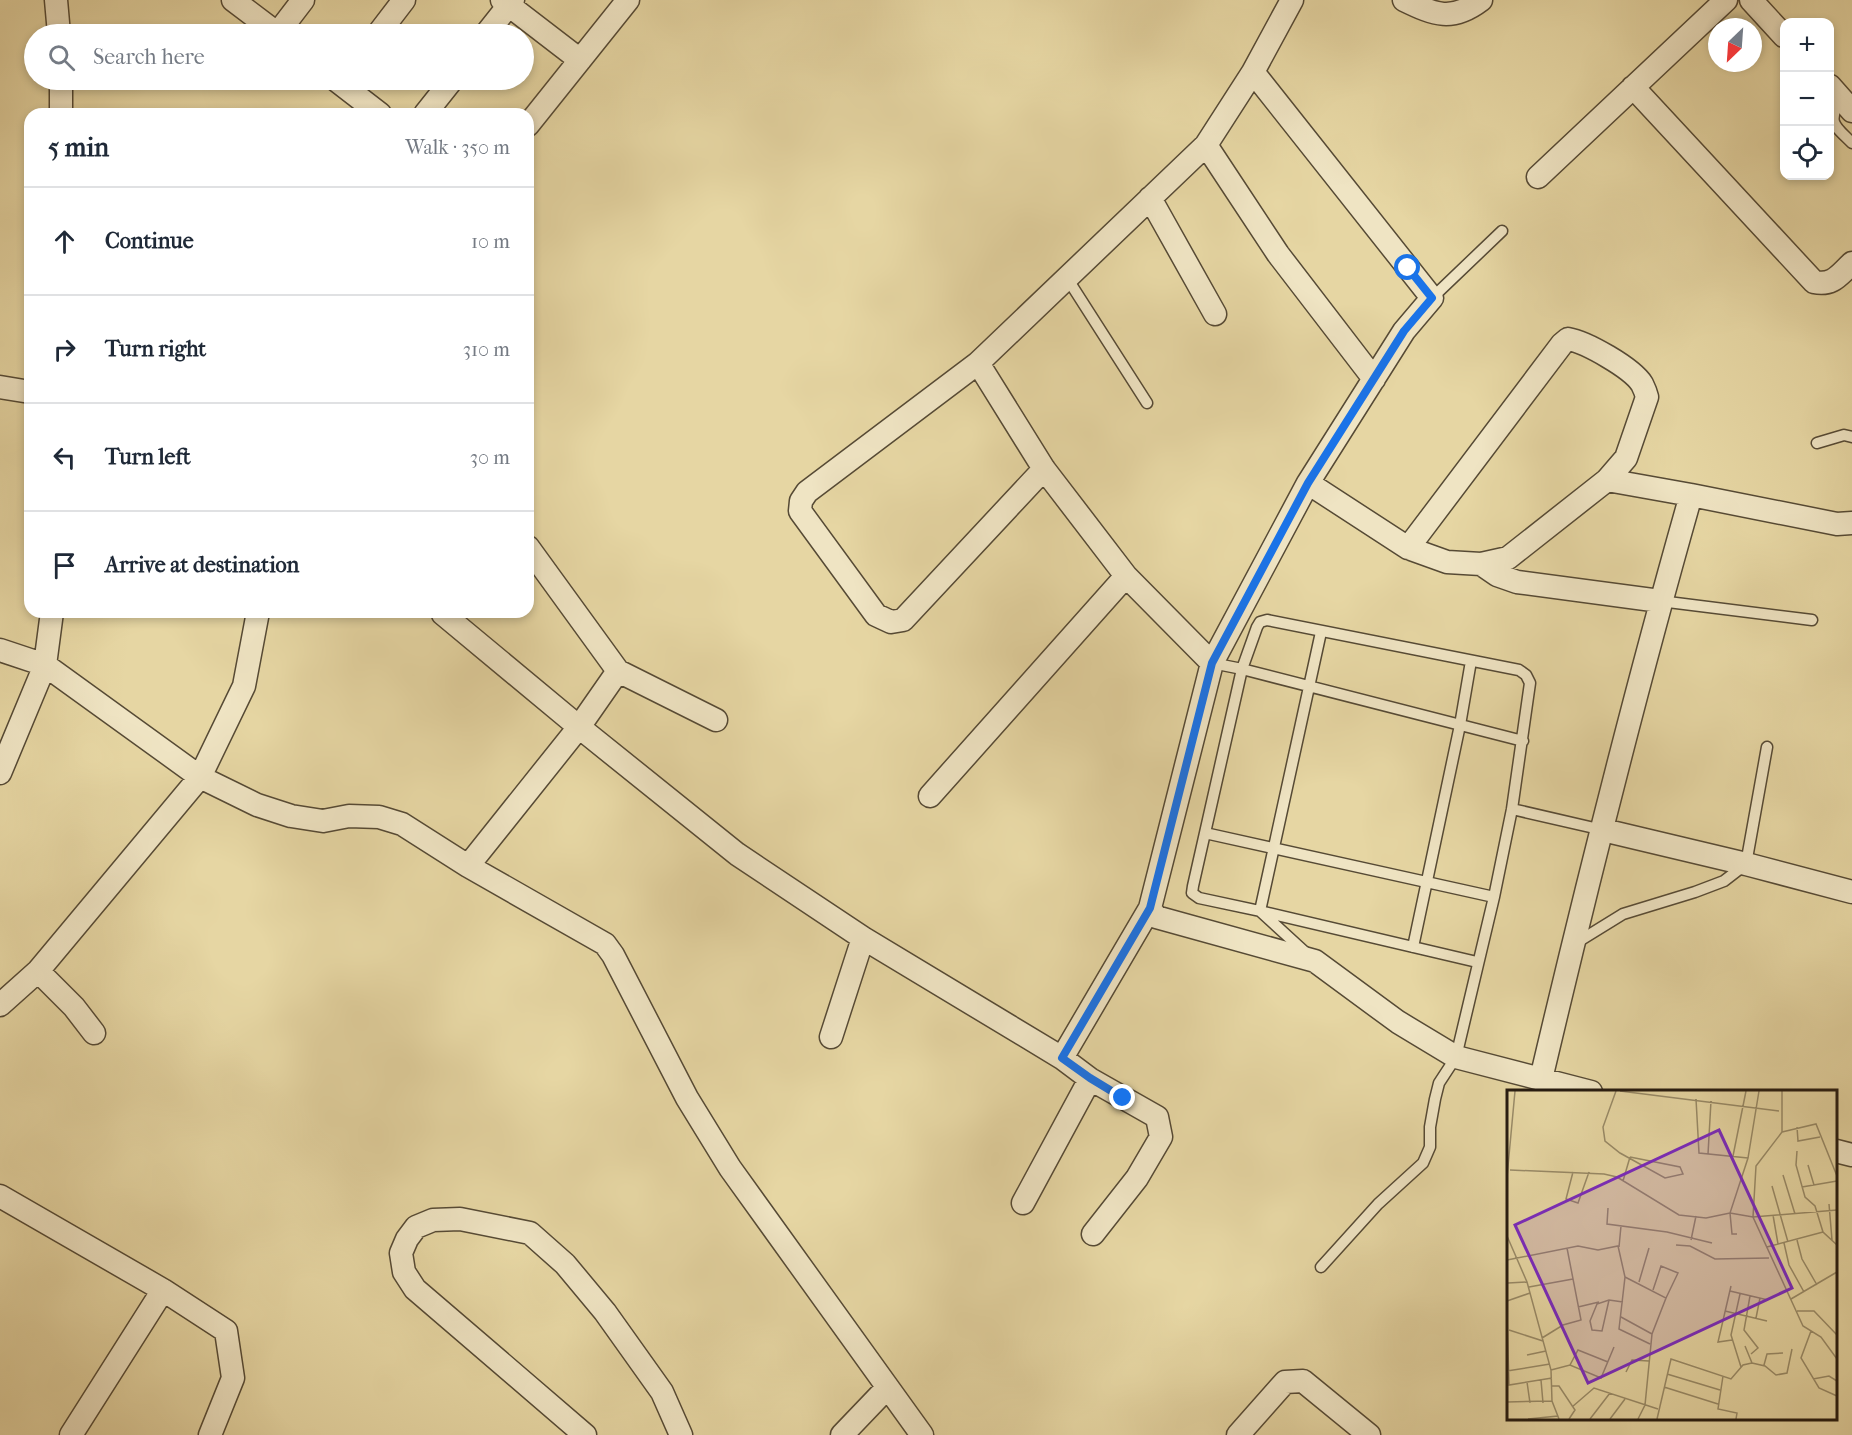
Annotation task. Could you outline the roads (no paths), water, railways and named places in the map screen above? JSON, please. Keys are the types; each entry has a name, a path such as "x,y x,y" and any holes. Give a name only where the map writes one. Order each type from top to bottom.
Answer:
{"street":[{"path":"56,0 57,24"},
{"path":"233,0 264,24"},
{"path":"285,24 303,0"},
{"path":"386,24 404,0"},
{"path":"534,118 628,0"},
{"path":"1044,469 903,620 891,622 876,615 800,511 801,501 807,492 978,363 1206,145 1253,72 1292,0"},
{"path":"1404,0 1429,12 1448,16 1469,10 1481,0"},
{"path":"1538,177 1726,0"},
{"path":"1751,0 1780,31"},
{"path":"493,24 508,2 580,60"},
{"path":"1062,1058 1150,908 1212,663 1308,483 1404,331 1432,298 1253,72"},
{"path":"1633,87 1814,282 1824,284 1833,280 1852,263"},
{"path":"61,90 62,108"},
{"path":"351,90 373,108"},
{"path":"430,108 444,90"},
{"path":"1206,145 1278,254 1374,379"},
{"path":"1150,198 1215,314"},
{"path":"1308,483 1408,548 1447,562 1481,564 1508,558 1607,480 1626,458 1647,397 1641,382 1627,369 1578,341 1568,339 1408,548"},
{"path":"978,363 1044,469 1126,576 1212,663"},
{"path":"0,387 24,391"},
{"path":"1607,480 1837,524 1852,523"},
{"path":"1541,1080 1572,945 1660,601 1690,495"},
{"path":"534,555 618,671 716,720"},
{"path":"1481,564 1497,575 1517,582 1660,601"},
{"path":"930,796 1126,576"},
{"path":"0,773 45,665 51,618"},
{"path":"0,1005 38,971 200,777 244,686 257,618"},
{"path":"448,618 737,854 863,938 1156,1117 1161,1137 1137,1178 1093,1234"},
{"path":"0,650 45,665 200,777 257,805 291,816 323,821 349,816 379,817 402,824 468,866 605,944 613,955 687,1098 730,1168 922,1435"},
{"path":"468,866 579,726 618,671"},
{"path":"1603,830 1852,892"},
{"path":"1150,908 1156,917 1315,961 1398,1022 1456,1057 1583,1090"},
{"path":"831,1037 863,938"},
{"path":"38,971 74,1007 94,1033"},
{"path":"1023,1203 1090,1078"},
{"path":"1837,1151 1852,1155"},
{"path":"0,1196 164,1290 226,1331 233,1378 210,1435"},
{"path":"585,1435 415,1289 404,1272 400,1254 416,1227 433,1220 459,1219 530,1233 565,1264 605,1312 662,1392 681,1435"},
{"path":"71,1435 164,1290"},
{"path":"1238,1435 1285,1382 1303,1381 1370,1435"},
{"path":"842,1435 888,1388"}],"lane":[{"path":"1841,98 1832,119 1834,125 1852,143"},
{"path":"1432,298 1502,231"},
{"path":"1067,278 1147,403"},
{"path":"1817,443 1844,435 1852,437"},
{"path":"1660,601 1812,621"},
{"path":"1321,1267 1378,1204 1423,1162 1430,1147 1430,1127 1439,1083 1456,1057 1494,897 1512,809 1530,683 1526,675 1519,670 1263,620 1257,627 1242,669 1192,893 1199,898 1477,962"},
{"path":"1260,911 1321,632"},
{"path":"1413,947 1460,725 1471,661"},
{"path":"1212,663 1523,741"},
{"path":"1572,945 1623,914 1724,881 1746,864 1767,747"},
{"path":"1512,809 1603,830"},
{"path":"1205,833 1494,897"},
{"path":"1260,911 1315,961"}]}
